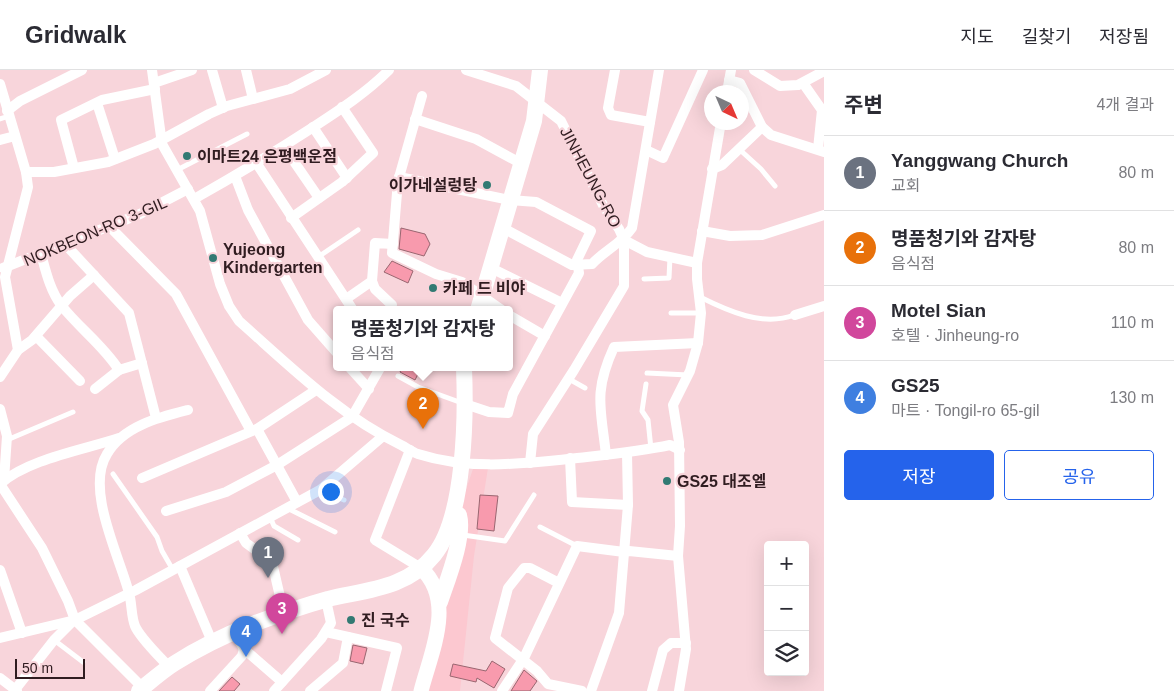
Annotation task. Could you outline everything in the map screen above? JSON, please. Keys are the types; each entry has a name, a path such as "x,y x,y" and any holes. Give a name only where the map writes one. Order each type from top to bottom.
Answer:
{"main road":[{"path":"480,303 501,227 522,164 537,102 540,70"},
{"path":"141,689 169,667 235,633 326,600 399,582 422,568 434,556 448,532 462,463 465,404 464,371"},
{"path":"421,691 439,620 440,602 454,561 460,519 454,500"},
{"path":"422,568 435,585 440,602"}],"street":[{"path":"5,115 20,101 82,70"},
{"path":"152,70 162,144 200,211 229,306 239,320 316,390 352,417 382,437 416,454 462,463 502,466 627,453 670,445 680,450"},
{"path":"74,168 61,120 96,102 155,86 192,70"},
{"path":"212,70 224,108"},
{"path":"246,70 253,99"},
{"path":"26,172 54,172 115,159 154,144 162,138 224,108 290,89 326,70"},
{"path":"194,199 257,164 313,128 377,82 389,70"},
{"path":"615,70 608,108 611,115 650,122"},
{"path":"530,463 533,434 569,379 624,286 624,240 632,228 659,70"},
{"path":"646,150 663,158 703,70"},
{"path":"754,70 780,86 803,82 824,72"},
{"name":"JINHEUNG-RO","path":"471,71 516,86 561,121 604,207 624,240 600,255 592,264 578,265"},
{"path":"730,75 740,83 762,127 771,135 821,150 822,110 803,82"},
{"path":"0,84 5,115 15,136 26,172 28,187 3,268 18,350"},
{"path":"422,96 399,177 392,253 436,274 462,282 480,303"},
{"path":"96,102 115,159"},
{"path":"291,218 347,178 373,153 342,108"},
{"path":"415,119 476,139 522,164"},
{"path":"712,169 722,165 762,127"},
{"path":"313,128 347,178"},
{"path":"679,691 686,643 678,556 680,450 673,405 688,375 698,343 702,313 697,279 697,263 719,130"},
{"path":"0,140 15,136"},
{"path":"284,147 319,198"},
{"path":"257,164 350,306"},
{"path":"235,176 248,210 308,320 333,348"},
{"name":"JINHEUNG-RO","path":"399,177 510,200 536,202 592,232 577,260 579,273 513,394 508,413 488,412 465,404"},
{"name":"NOKBEON-RO 3-GIL","path":"3,268 140,214 188,189"},
{"path":"702,231 730,236 762,235 824,215"},
{"path":"109,226 176,294 228,390 277,465 297,502"},
{"path":"501,227 572,265 578,265"},
{"path":"624,240 647,252 697,263"},
{"path":"392,305 375,288 372,281 374,243 393,244"},
{"path":"64,244 129,313 156,418"},
{"path":"41,254 48,279 62,306 109,354 119,370"},
{"path":"489,267 562,303"},
{"path":"0,377 18,350 36,336 62,306 94,275"},
{"path":"346,300 372,281"},
{"path":"795,315 824,306"},
{"path":"513,317 545,336"},
{"path":"36,336 80,381"},
{"path":"606,455 599,413 599,393 604,368 614,347 655,343 698,343"},
{"path":"0,360 12,359"},
{"path":"95,389 119,370 142,363"},
{"path":"353,371 369,389"},
{"path":"166,511 226,492 277,465 352,417 378,371"},
{"path":"142,478 254,430 316,390"},
{"path":"0,409 7,440 1,483 42,548 68,601 75,620 141,689"},
{"path":"1,483 11,474 70,452 122,436 156,418 188,410"},
{"path":"122,436 107,453 99,469 100,488 129,593 135,627 169,667"},
{"path":"0,638 75,620 129,593 320,490 382,437"},
{"path":"410,450 375,540 422,568"},
{"path":"591,691 619,612 628,505 627,453"},
{"path":"570,458 572,502 628,505"},
{"path":"240,533 246,543 272,562 284,614"},
{"path":"502,691 522,660 577,546 678,556"},
{"path":"176,568 213,644"},
{"path":"559,583 530,568 524,568 508,588 495,638 552,688 562,686 582,691"},
{"path":"0,570 22,633"},
{"path":"274,691 332,623 326,600"},
{"path":"0,678 15,691 54,640 75,620"},
{"path":"326,632 396,648 386,691"},
{"path":"235,633 244,650 282,682"},
{"path":"310,691 343,663 348,637"},
{"path":"652,691 663,650 671,644 686,643"},
{"path":"210,691 242,656 244,650"}],"lane":[{"path":"177,170 247,134"},
{"path":"739,149 776,186"},
{"path":"318,257 358,230"},
{"path":"644,279 669,278 670,257"},
{"path":"700,297 746,317 784,319 795,315"},
{"path":"671,314 702,313"},
{"path":"647,373 688,375"},
{"path":"398,376 418,387 465,404"},
{"path":"569,379 585,388"},
{"path":"646,384 642,411 648,420 651,449"},
{"path":"7,440 73,412"},
{"path":"113,474 157,537 162,551 176,568"},
{"path":"320,490 344,500"},
{"path":"458,535 505,541 534,495"},
{"path":"286,508 335,532"},
{"path":"270,517 274,526 298,540"},
{"path":"540,527 577,546"},
{"path":"54,640 83,662"}],"shaded area":[{"path":"488,468 474,556 460,691 429,691 455,522 473,469"}],"building":[{"path":"401,228 425,234 430,244 424,256 399,249"},
{"path":"392,261 413,271 408,283 384,272"},
{"path":"400,371 420,371 415,380"},
{"path":"480,495 498,496 494,531 477,529"},
{"path":"353,645 367,648 363,664 350,661"},
{"path":"492,661 505,669 494,688 477,678 476,682 450,676 453,664 486,671"},
{"path":"524,670 537,681 530,691 511,691"},
{"path":"232,677 240,684 234,691 219,691"}],"place":[{"name":"이마트24 은평백운점","path":"187,156"},
{"name":"이가네설렁탕","path":"487,185"},
{"name":"Yujeong Kindergarten","path":"213,258"},
{"name":"카페 드 비야","path":"433,288"},
{"name":"명품청기와 감자탕","path":"423,429"},
{"name":"GS25 대조엘","path":"667,481"},
{"name":"Yanggwang Church","path":"268,578"},
{"name":"진 국수","path":"351,620"},
{"name":"Motel Sian","path":"282,634"},
{"name":"GS25","path":"246,657"}]}
